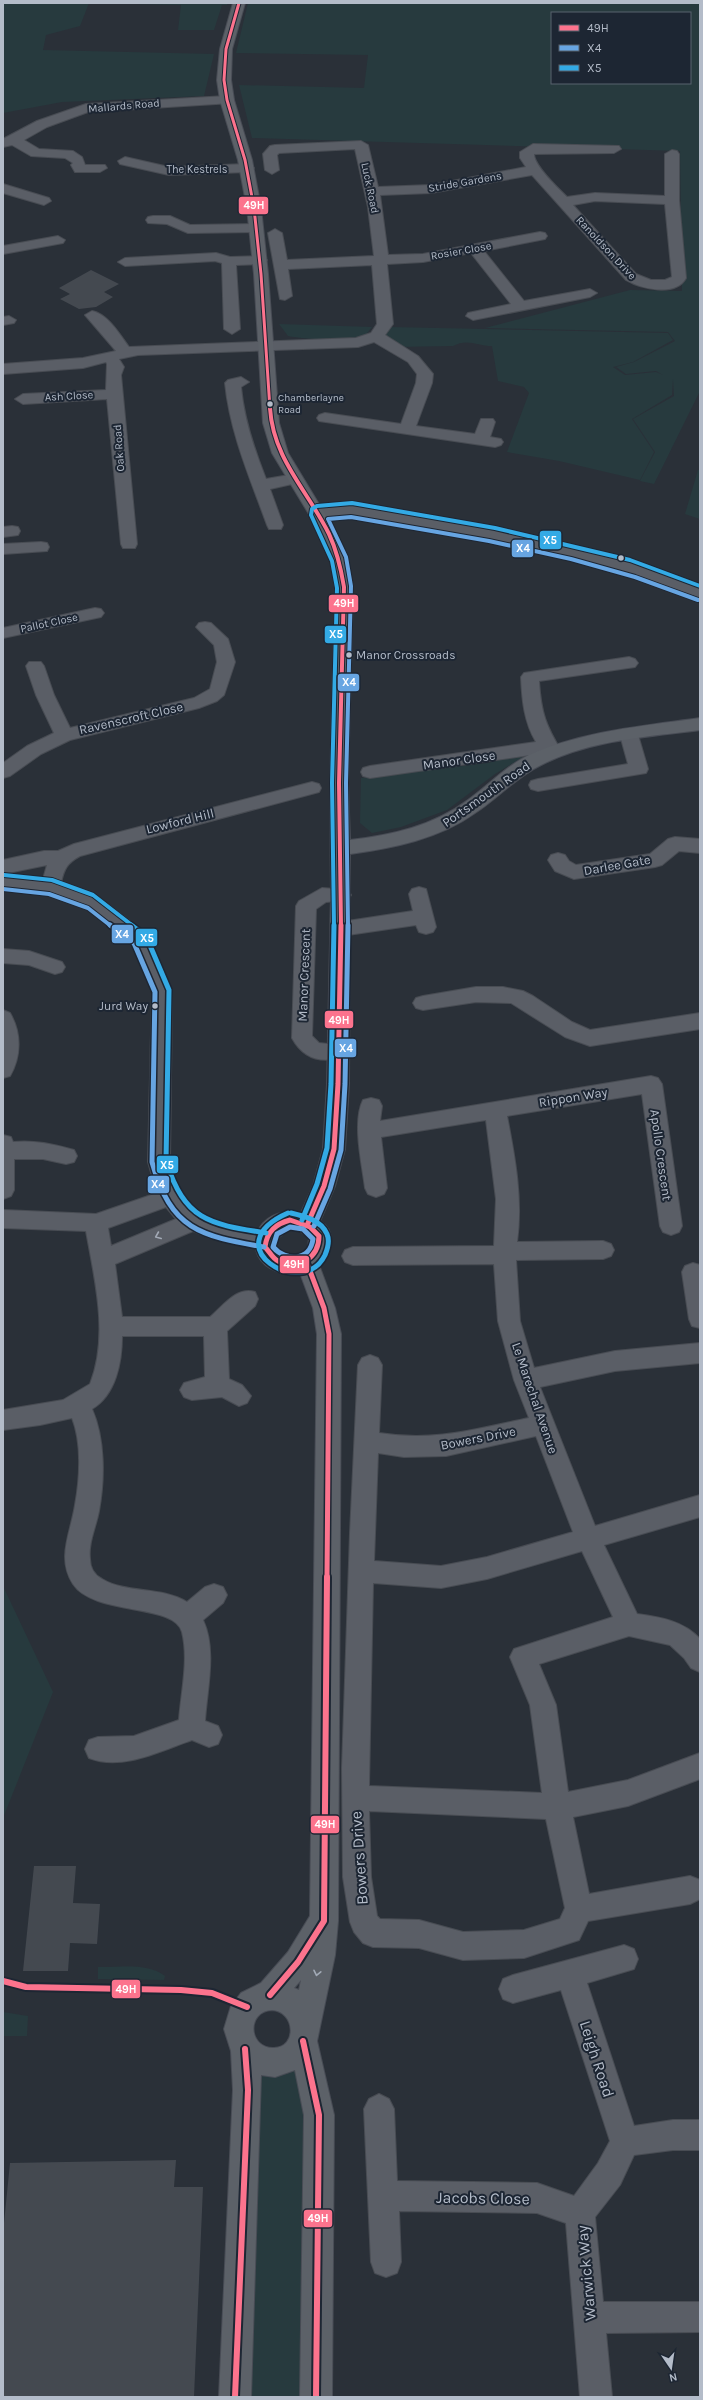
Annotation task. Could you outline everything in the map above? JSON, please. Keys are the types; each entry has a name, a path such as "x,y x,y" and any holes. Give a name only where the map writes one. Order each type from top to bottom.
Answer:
{"main road":[{"path":"238,3 224,64 227,100 238,132 247,168 256,228 260,260 271,423 280,453 295,479 318,513 339,559 344,587 339,783 341,848 339,1051 334,1150 324,1186 308,1223"},
{"name":"Portsmouth Road","path":"341,848 405,839 437,828 468,810 507,776 550,749 700,724"},
{"path":"300,1220 308,1223 319,1232 322,1245 314,1258 307,1262 289,1265 273,1259 268,1253 265,1240 274,1227 282,1222 300,1220"},
{"path":"245,2049 252,2056 271,2063 290,2056 304,2033 321,1956 324,1921 328,1334 324,1308 307,1262"},
{"path":"270,1995 298,1962 324,1921"},
{"path":"235,2397 248,2090 245,2049 239,2031 243,2014 254,2001 270,1995 280,1996 293,2002 302,2014 307,2066 314,2083 319,2115 316,2397"}],"street":[{"name":"Mallards Road","path":"9,141 42,124 86,108 227,100"},
{"path":"9,141 36,153 68,154 77,162 80,169 100,168"},
{"name":"Luck Road","path":"272,170 270,154 275,149 361,145 371,191 382,261 379,266 385,324 376,336"},
{"name":"Ranoldson Drive","path":"564,202 595,197 672,200 678,280 670,284 641,283 633,279 534,170 527,158 527,152 533,148 614,149"},
{"path":"672,154 672,200"},
{"name":"The Kestrels","path":"125,161 169,171 247,168"},
{"name":"Stride Gardens","path":"371,191 436,189 534,170"},
{"path":"3,188 44,201"},
{"path":"153,220 170,220 188,228 256,228"},
{"path":"275,233 282,265 285,296"},
{"name":"Rosier Close","path":"282,265 423,258 540,236"},
{"path":"3,250 14,249 47,239"},
{"path":"475,249 520,306"},
{"path":"125,262 216,257 229,261 260,260"},
{"path":"229,261 236,320"},
{"path":"472,316 590,293"},
{"path":"92,316 104,326 125,352"},
{"path":"3,369 83,363 138,350 358,342 376,336 413,359 425,374 424,383 407,429"},
{"name":"Oak Road","path":"109,357 116,365 116,370 113,375 121,477 129,544"},
{"path":"241,382 233,383 234,405 239,431 262,485 275,525"},
{"name":"Ash Close","path":"23,399 115,394"},
{"path":"325,418 349,415 407,429 488,441 487,422"},
{"path":"262,485 295,479"},
{"path":"318,513 351,510 501,536 574,552 628,567 700,593"},
{"path":"3,549 41,547"},
{"name":"Pallot Close","path":"3,633 75,625 96,613"},
{"name":"Ravenscroft Close","path":"3,772 34,750 64,735 161,705 199,702 211,697 218,691 226,662 222,643 205,627"},
{"path":"550,749 534,719 530,677 622,660"},
{"name":"Ravenscroft Close","path":"35,666 45,695 64,735"},
{"path":"538,785 639,769 629,735"},
{"name":"Manor Close","path":"370,772 550,749"},
{"name":"Lowford Hill","path":"3,867 44,858 60,858 74,851 121,837 306,792"},
{"name":"Darlee Gate","path":"558,860 562,866 574,872 655,860 675,844 700,846"},
{"path":"51,887 54,869 60,858"},
{"path":"3,882 51,887 91,902 140,939 162,991 159,1162 164,1182 170,1197 181,1211 194,1221 210,1229 265,1240"},
{"path":"341,929 424,922 419,894"},
{"name":"Manor Crescent","path":"339,1051 314,1051 302,1038 306,906 322,895 341,895"},
{"path":"3,956 25,957 44,961 54,967"},
{"path":"423,1004 489,994 508,994 524,1000 575,1034 590,1038 700,1021"},
{"path":"3,1018 9,1029 9,1047 3,1070"},
{"name":"Rippon Way","path":"369,1131 651,1084"},
{"name":"Apollo Crescent","path":"651,1084 671,1226"},
{"path":"371,1106 369,1131 376,1188"},
{"name":"Le Marechal Avenue","path":"495,1110 506,1166 509,1227 504,1253 509,1321 526,1380 542,1425 588,1538 630,1624"},
{"path":"3,1190 4,1147 56,1149"},
{"path":"3,1219 96,1224 170,1197"},
{"path":"102,1258 117,1254 194,1221"},
{"path":"3,1420 52,1414 78,1404 99,1391 109,1363 111,1326 96,1224"},
{"path":"353,1256 488,1256 524,1250 603,1250"},
{"path":"693,1272 700,1319"},
{"path":"111,1326 215,1327 247,1299"},
{"path":"215,1327 217,1385"},
{"path":"526,1380 615,1361 700,1353"},
{"name":"Bowers Drive","path":"370,1365 360,1571 355,1798 357,1878 364,1922 373,1933 420,1934 463,1946 524,1944 569,1930 579,1909"},
{"path":"192,1390 217,1385 231,1389 239,1396"},
{"path":"78,1404 87,1428 90,1466 88,1503 78,1543 76,1560 82,1577 97,1589 121,1597 181,1610 189,1616 194,1628 196,1650 200,1731 134,1748 98,1749"},
{"name":"Bowers Drive","path":"366,1441 404,1447 446,1446 542,1425"},
{"path":"360,1571 441,1577 487,1568 700,1506"},
{"path":"189,1616 214,1595"},
{"path":"690,1890 579,1909 557,1807 543,1706 523,1657 630,1624 672,1631 698,1652"},
{"name":"Bowers Drive","path":"355,1798 557,1807 628,1793 700,1766"},
{"path":"513,1989 570,1975 624,1959"},
{"name":"Leigh Road","path":"570,1975 625,2142"},
{"path":"379,2110 386,2262"},
{"path":"625,2142 673,2135 700,2135"},
{"name":"Warwick Way","path":"596,2397 580,2213 609,2174 625,2142"},
{"name":"Jacobs Close","path":"383,2196 537,2198 580,2213"},
{"path":"590,2318 700,2316"}],"green space":[{"path":"3,3 89,3 80,26 46,35 43,50 214,54 204,96 62,102 3,113"},
{"path":"89,3 228,3 227,5 222,5 214,30 178,30 181,5"},
{"path":"248,3 700,3 700,391 654,484 640,481 655,452 633,419 674,396 673,379 672,395 632,419 654,452 640,480 559,461 507,452 529,393 524,387 498,381 492,346 468,342 453,346 393,347 380,338 388,327 668,333 673,340 633,362 613,367 625,375 656,372 663,375 656,371 626,374 616,367 634,362 675,341 668,332 485,328 630,290 682,291 680,151 252,138 239,85 364,88 368,55 236,53"},
{"path":"279,324 372,327 366,335 357,338 326,340 288,336"},
{"path":"698,470 700,470 700,519 685,514"},
{"path":"524,753 525,756 495,774 447,810 401,827 372,833 360,823 361,778 488,763"},
{"path":"3,1586 53,1692 3,1818"},
{"path":"98,1967 141,1967 158,1972 165,1976 164,1980 98,1979"},
{"path":"3,2012 28,2016 27,2036 3,2036"},
{"path":"297,2063 307,2103 302,2397 244,2397 256,2071"}],"building":[{"path":"91,270 119,284 104,292 113,297 96,307 79,309 60,299 70,294 59,288"},
{"path":"34,1866 76,1866 73,1903 100,1904 97,1944 70,1943 68,1971 23,1971"},
{"path":"176,2160 174,2187 203,2187 194,2397 3,2397 3,2233 10,2163"}],"transit line":[{"name":"49H","path":"239,3 226,49 224,80 227,100 245,160 254,208 261,274 271,423 280,453 329,534 339,559 344,587 339,783 341,895 338,1084 334,1149 324,1186 308,1223"},
{"name":"X5","path":"302,1220 317,1184 327,1148 331,1084 334,895 332,783 337,588 332,561 311,515 312,509 317,506 352,503 495,528 574,545 630,560 700,586"},
{"name":"X4","path":"314,1226 330,1189 341,1150 345,1084 348,895 346,783 351,586 346,557 328,519 351,517 461,536 544,553 619,572 698,600"},
{"name":"X5","path":"4,875 52,880 93,895 146,936 169,990 166,1161 172,1181 180,1197 190,1208 201,1216 229,1227 266,1233"},
{"name":"X4","path":"3,889 49,894 88,908 134,943 155,992 152,1162 158,1185 167,1203 178,1216 190,1226 205,1234 264,1247"},
{"name":"X5","path":"288,1213 272,1220 263,1230 259,1241 261,1252 267,1262 277,1269 290,1272 305,1270 317,1264 323,1258 328,1240 326,1233 316,1222 291,1213"},
{"name":"49H","path":"290,1220 310,1227 319,1236 319,1247 313,1256 302,1263 289,1265 276,1260 265,1247 269,1232 276,1226 290,1220"},
{"name":"X4","path":"290,1227 303,1229 313,1239 309,1252 297,1257 290,1257 284,1256 273,1247 277,1234 290,1227"},
{"name":"49H","path":"270,1995 298,1962 324,1921 329,1334 324,1308 307,1263"},
{"name":"49H","path":"3,1981 26,1987 181,1990 212,1993 247,2007"},
{"name":"49H","path":"303,2041 319,2115 316,2397"},
{"name":"49H","path":"235,2397 248,2090 245,2049"}],"place":[{"name":"Chamberlayne Road","path":"270,404"},
{"name":"Manor Crossroads","path":"349,655"},
{"name":"Jurd Way","path":"155,1006"}]}
